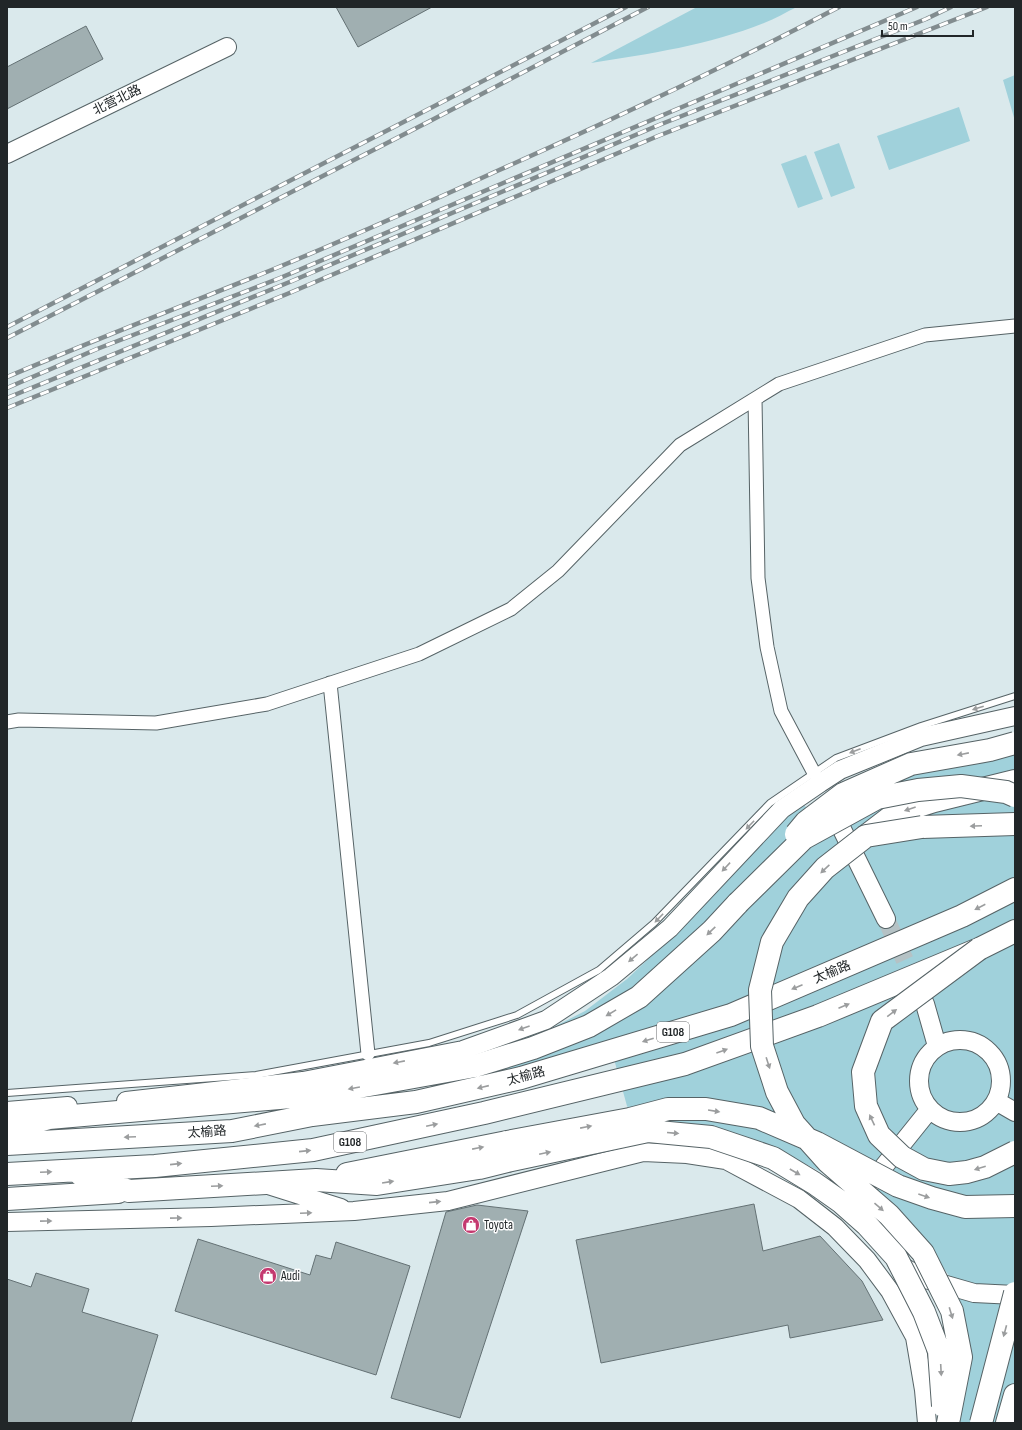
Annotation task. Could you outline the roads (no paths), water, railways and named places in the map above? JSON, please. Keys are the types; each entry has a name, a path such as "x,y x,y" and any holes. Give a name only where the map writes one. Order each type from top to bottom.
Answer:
{"highway":[{"path":"756,885 806,822 843,794 911,764 990,750 1015,743"},
{"path":"948,1423 960,1357 952,1311 923,1252 889,1215 828,1162 794,1124 777,1092 762,1046 760,990 772,942 798,898 825,868 896,813 934,801 1015,781"},
{"path":"7,1129 49,1118 314,1095 475,1066 533,1048 589,1026 639,997 712,931 804,838 877,798 918,790 961,786 1015,796"},
{"path":"866,836 922,828 1015,824"},
{"name":"太榆路","path":"7,1144 232,1131 312,1115 416,1102 521,1078 731,1015 962,916 1015,889"},
{"name":"太榆路","path":"7,1174 155,1166 313,1150 492,1111 685,1064 818,1016 978,949 1015,931"},
{"path":"978,949 882,1021 863,1072 866,1106 879,1135 902,1157 924,1169 949,1174 967,1172 985,1167 1015,1152"},
{"path":"7,1199 316,1180 377,1184 479,1168 507,1151 668,1109 706,1109 759,1118 817,1143 898,1186 932,1198 965,1208 1015,1206"},
{"path":"507,1151 648,1131 711,1137 773,1158 814,1183 841,1202 866,1225 896,1257 924,1312 940,1351 943,1423"},
{"path":"69,1171 129,1191"},
{"path":"981,1423 1015,1294"},
{"path":"1007,1423 1015,1395"}],"main road":[{"name":"北营北路","path":"7,154 227,47"},
{"path":"7,1111 139,1099 303,1081 463,1050 546,1020 611,977 670,928 782,809 817,778 921,737 1015,716"},
{"path":"817,778 886,919"},
{"path":"925,1004 936,1046"},
{"path":"963,1039 976,1042 988,1050 996,1061 1001,1074 1001,1088 996,1101 988,1111 978,1119 965,1122 952,1122 940,1118 930,1110 922,1098 918,1084 920,1069 926,1056 936,1046 949,1041 963,1039"},
{"path":"996,1101 1015,1112"},
{"path":"835,1227 930,1110"},
{"path":"7,1222 211,1217 354,1211 448,1201 643,1152 687,1154 726,1160 799,1199 835,1227 922,1278 974,1293 1015,1294"},
{"path":"261,1183 354,1211"},
{"path":"835,1227 867,1260 890,1291 915,1337 924,1390 927,1423"}],"street":[{"path":"7,722 19,720 156,723 267,704 419,654 511,609 558,571 680,445 779,384 925,334 1015,326"},
{"path":"755,399 758,578 768,647 781,711 817,778"},
{"path":"330,683 368,1054"}],"lane":[{"path":"7,1093 256,1075 429,1042 517,1015 600,970 654,923 770,803 817,778 836,758 922,726 1015,696"}],"tunnel":[{"path":"886,919 918,989"}],"railway":[{"path":"7,327 626,7"},
{"path":"7,338 430,121 648,7"},
{"path":"7,377 274,269 414,209 669,92 839,7"},
{"path":"7,388 97,349 280,278 917,7"},
{"path":"7,398 292,281 659,125 926,19 951,7"},
{"path":"7,408 287,294 658,136 987,7"}],"place":[{"name":"Toyota","path":"471,1225"},
{"name":"Audi","path":"268,1276"}]}
